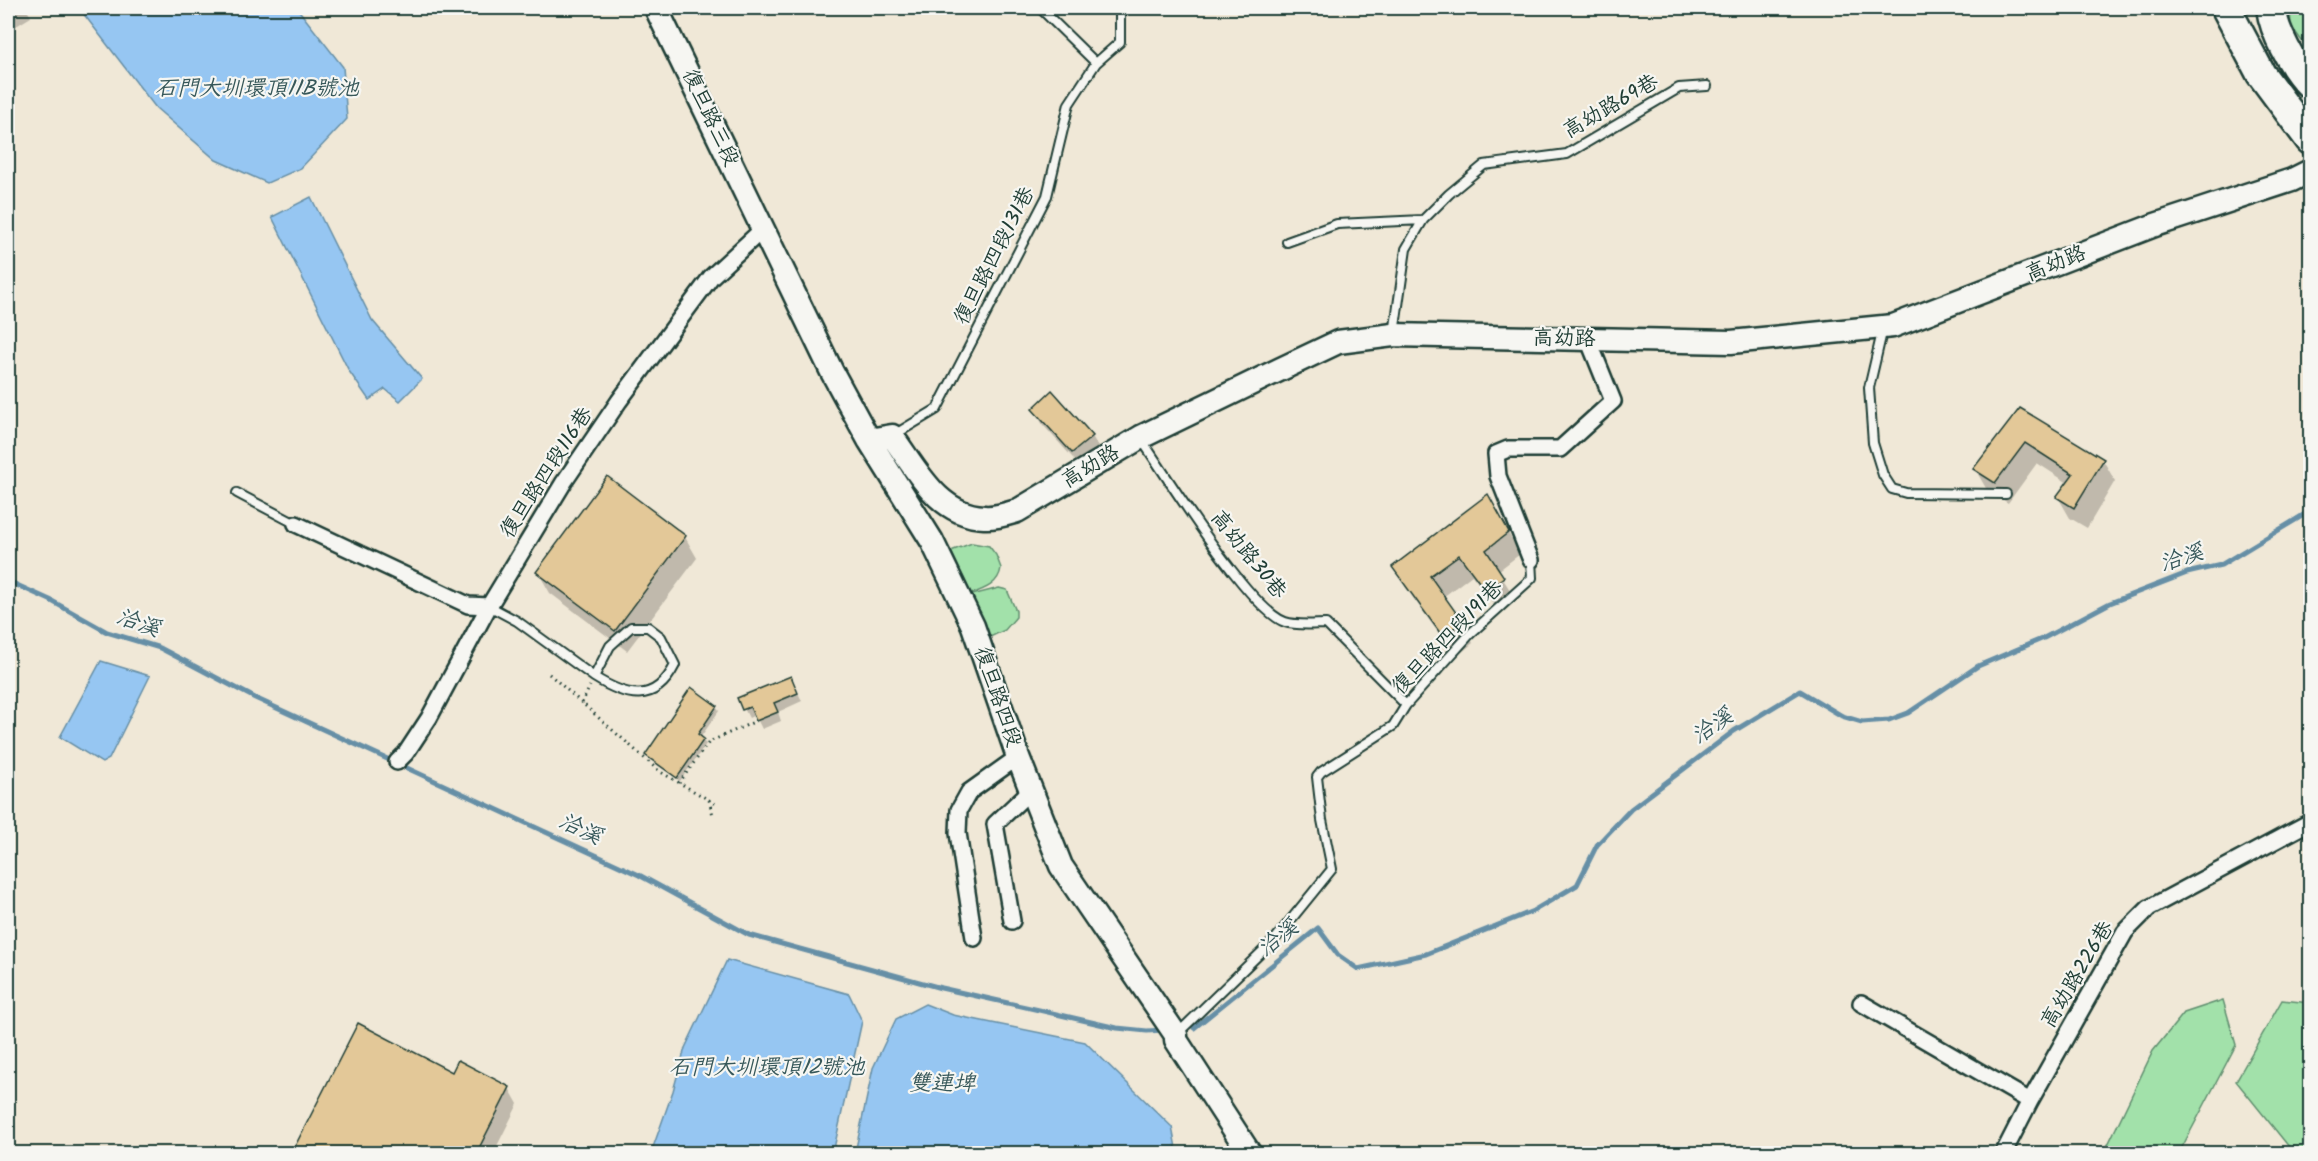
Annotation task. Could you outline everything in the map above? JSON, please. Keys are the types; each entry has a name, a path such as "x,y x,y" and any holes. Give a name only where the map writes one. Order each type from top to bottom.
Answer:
{"highway":[{"path":"2226,8 2261,74 2310,140"},
{"path":"2271,8 2272,19 2284,47 2310,84"}],"street":[{"name":"復旦路三段","path":"656,8 763,229"},
{"name":"高幼路","path":"892,436 934,495 960,512 985,518 1017,511 1141,437 1338,342 1394,335 1731,342 1893,326 2155,225 2310,172"},
{"name":"復旦路四段","path":"763,229 811,331 869,440 932,542 973,626 1018,757 1061,866 1250,1154"},
{"name":"復旦路四段116巷","path":"397,762 406,753 429,718 489,606 564,482 619,401 711,277 763,229"},
{"path":"1531,560 1498,476 1496,454 1508,449 1560,449 1613,401 1587,339"},
{"path":"869,440 892,436"},
{"path":"296,524 468,605 489,606"},
{"path":"974,938 958,833 959,810 969,792 1018,757"},
{"path":"1012,921 995,824 1031,790"},
{"name":"高幼路226巷","path":"2003,1154 2030,1101 2125,932 2149,908 2310,822"},
{"path":"1861,1003 2030,1101"}],"lane":[{"path":"1040,8 1096,63"},
{"name":"復旦路四段131巷","path":"892,436 937,409 1047,196 1070,105 1096,63 1120,42 1120,8"},
{"name":"高幼路69巷","path":"1394,335 1406,249 1423,220 1449,194 1484,165 1567,154 1678,88 1707,86"},
{"path":"1287,242 1337,224 1423,220"},
{"path":"1883,327 1869,388 1873,443 1883,475 1892,489 1906,493 2006,494"},
{"name":"高幼路30巷","path":"1141,437 1198,522 1255,600 1286,623 1326,624 1406,705"},
{"path":"237,493 296,524"},
{"name":"復旦路四段191巷","path":"1176,1038 1276,938 1332,869 1320,810 1317,777 1393,726 1406,705 1470,634 1532,578 1531,560"},
{"path":"489,606 518,621 594,676 606,684 632,694 653,692 668,679 675,665 661,637 648,627 631,627 610,646 594,676"}],"path":[{"path":"549,674 659,771 716,804"},
{"path":"679,783 709,742 756,721"},
{"path":"709,800 713,815"}],"green space":[{"path":"2290,8 2310,8 2310,52 2291,26"},
{"path":"972,543 989,546 996,555 1001,568 994,582 971,594 951,551"},
{"path":"999,588 1007,590 1016,611 1016,617 1005,630 988,638 972,595"},
{"path":"2223,1000 2236,1045 2179,1153 2104,1153 2153,1051 2184,1013"},
{"path":"2282,1000 2310,1003 2310,1153 2294,1153 2236,1081"}],"water":[{"name":"石門大圳環頂11B號池","path":"79,8 297,8 343,67 347,119 301,168 267,183 216,160 156,108"},
{"path":"311,197 372,320 422,379 400,401 385,389 369,400 349,371 272,217"},
{"path":"101,661 150,676 109,759 102,763 60,737"},
{"name":"石門大圳環頂12號池","path":"727,960 849,994 862,1021 833,1153 651,1153 673,1091 685,1048"},
{"name":"雙連埤","path":"925,1004 953,1015 1085,1042 1172,1127 1177,1153 855,1153 873,1068 896,1019"}],"building":[{"path":"1052,390 1093,436 1072,453 1032,409"},
{"path":"2020,408 2104,459 2074,508 2056,497 2073,474 2025,443 1995,483 1973,469"},
{"path":"607,476 686,536 615,631 536,572"},
{"path":"1488,494 1509,532 1486,550 1504,577 1485,590 1459,555 1430,576 1462,621 1443,637 1392,567"},
{"path":"791,676 798,693 774,703 778,712 756,721 750,707 742,710 737,698"},
{"path":"691,687 717,706 698,734 704,739 677,778 645,755"},
{"path":"358,1023 452,1072 458,1060 510,1087 476,1154 291,1154"}],"waterway":[{"name":"洽溪","path":"1194,1028 1318,928 1338,955 1358,969 1426,954 1533,911 1577,885 1597,845 1631,809 1734,731 1800,691 1842,716 1862,722 1889,720 1908,713 1978,666 2044,638 2110,603 2187,573 2221,565 2310,511"},
{"name":"洽溪","path":"8,581 50,600 107,632 160,648 255,698 639,875 749,935 941,988 1117,1028 1164,1030"}]}
